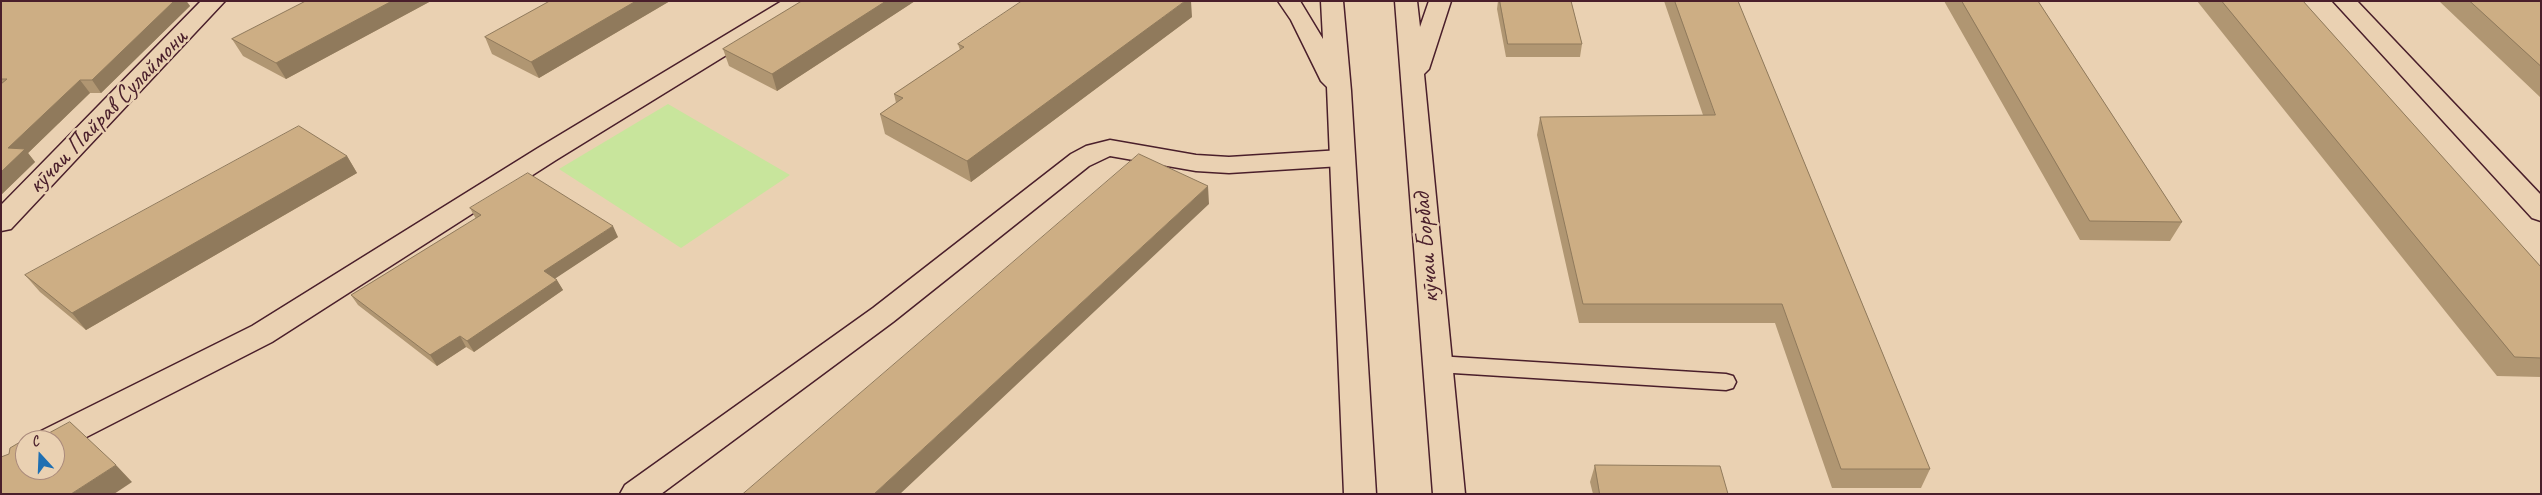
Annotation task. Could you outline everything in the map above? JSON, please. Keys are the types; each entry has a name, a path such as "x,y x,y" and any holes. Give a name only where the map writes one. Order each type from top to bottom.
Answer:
{"street":[{"name":"кӯчаи Пайрав Сулаймони","path":"1,222 214,1"},
{"path":"65,433 262,334 547,154 798,1"},
{"path":"1289,1 1302,20 1339,91"},
{"path":"1332,1 1339,91 1360,494"},
{"name":"кӯчаи Борбад","path":"1406,1 1436,364 1449,494"},
{"path":"1414,80 1440,1"},
{"path":"2344,1 2541,212"},
{"path":"636,494 875,320 1080,160 1095,152 1115,148 1196,163 1229,165 1341,158"}],"lane":[{"path":"1436,364 1726,382"}],"green space":[{"path":"668,104 790,175 681,248 559,169"}],"building":[{"path":"1,1 174,1 92,80 80,80 8,148 25,149 1,172 1,84 7,79 1,79"},
{"path":"306,1 392,1 276,63 232,39"},
{"path":"550,1 636,1 531,62 485,37"},
{"path":"802,1 886,1 772,74 723,49"},
{"path":"1022,1 1185,1 967,161 880,114 903,98 894,94 964,47 958,44"},
{"path":"1500,1 1571,1 1582,44 1508,44"},
{"path":"1675,1 1738,1 1930,469 1841,469 1782,304 1583,304 1540,117 1715,115"},
{"path":"1962,1 2038,1 2182,222 2090,221"},
{"path":"2222,1 2303,1 2541,267 2541,358 2515,357"},
{"path":"2470,1 2541,1 2541,66"},
{"path":"299,126 347,156 72,313 25,275"},
{"path":"1139,154 1208,186 874,494 743,494"},
{"path":"528,173 613,226 544,271 557,280 467,341 460,336 430,355 351,295 481,215 470,208"},
{"path":"70,422 116,465 71,494 1,494 1,457 9,454 10,448 15,445 15,480 65,480 65,430 55,430"},
{"path":"1595,465 1720,466 1728,494 1600,494"}]}
